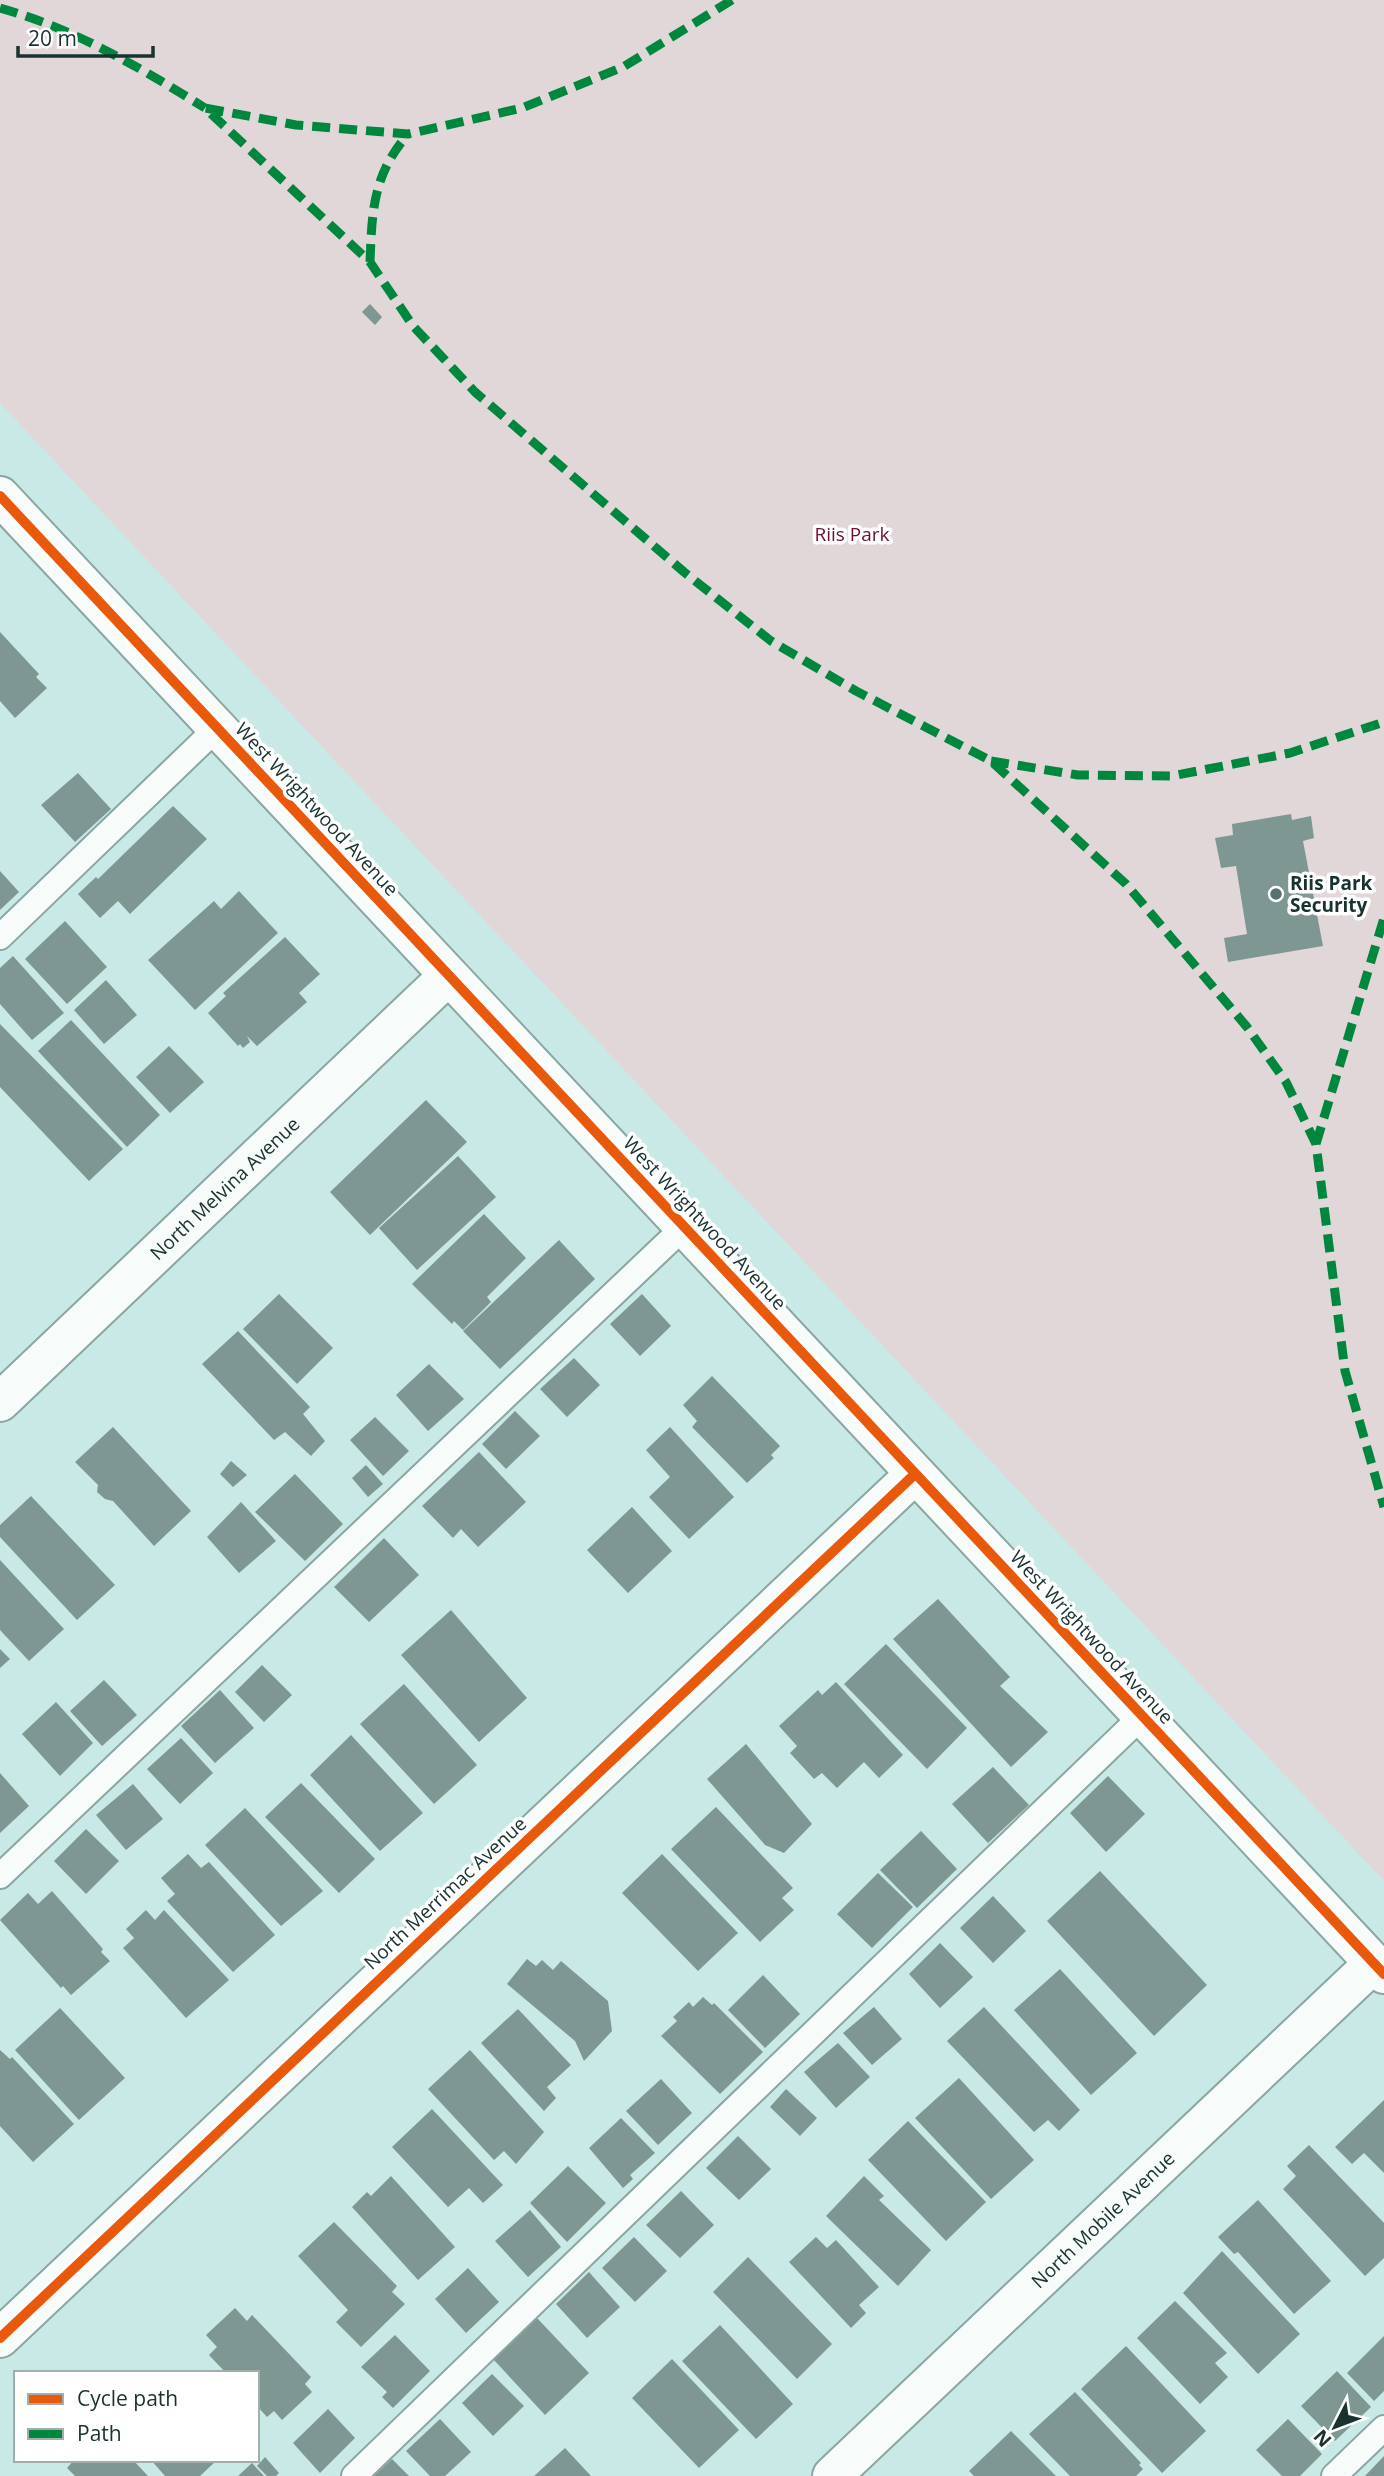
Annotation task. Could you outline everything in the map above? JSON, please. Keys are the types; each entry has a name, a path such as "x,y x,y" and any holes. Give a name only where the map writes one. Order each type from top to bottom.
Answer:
{"street":[{"name":"West Wrightwood Avenue","path":"0,496 1379,1969"},
{"name":"North Melvina Avenue","path":"0,1402 448,975"},
{"name":"North Merrimac Avenue","path":"0,2338 915,1474"},
{"name":"North Mobile Avenue","path":"832,2476 1379,1969"}],"lane":[{"path":"0,937 217,728"},
{"path":"0,1876 684,1227"},
{"path":"354,2476 1142,1716"},
{"path":"1334,2476 1384,2428"}],"green space":[{"name":"Riis Park","path":"0,0 1384,0 1384,1881 0,403"}],"building":[{"path":"370,304 382,317 375,325 362,312"},
{"path":"0,632 39,674 36,677 47,688 15,718 0,701"},
{"path":"78,773 111,809 75,842 41,805"},
{"path":"173,806 207,839 130,914 118,901 100,918 78,894 96,877 98,879"},
{"name":"Riis Park Security","path":"1291,814 1292,820 1311,816 1314,838 1303,841 1323,946 1228,962 1224,938 1247,934 1236,866 1221,868 1215,838 1233,835 1232,824"},
{"path":"0,871 19,892 0,910"},
{"path":"239,891 278,933 195,1010 148,960 214,901 221,909"},
{"path":"65,921 107,967 67,1004 25,959"},
{"path":"285,937 320,974 299,993 307,1002 257,1046 247,1036 250,1042 243,1048 240,1044 238,1046 208,1013 226,996 223,993"},
{"path":"13,956 64,1013 32,1040 0,1004 0,968"},
{"path":"106,980 137,1015 104,1044 74,1010"},
{"path":"71,1020 160,1115 127,1147 38,1051"},
{"path":"0,1024 123,1149 89,1181 0,1087"},
{"path":"169,1046 204,1082 170,1113 136,1077"},
{"path":"426,1100 467,1142 370,1235 330,1192"},
{"path":"458,1156 496,1197 417,1270 379,1228"},
{"path":"484,1214 526,1258 487,1297 491,1302 463,1330 454,1321 452,1324 412,1284"},
{"path":"559,1240 595,1279 500,1369 463,1331"},
{"path":"279,1294 333,1348 297,1384 243,1329"},
{"path":"642,1294 671,1326 640,1356 610,1324"},
{"path":"238,1331 310,1407 303,1414 325,1441 311,1456 285,1432 274,1440 202,1364"},
{"path":"574,1358 600,1385 567,1417 540,1389"},
{"path":"429,1364 464,1399 428,1431 396,1395"},
{"path":"712,1376 780,1446 771,1455 774,1458 747,1483 692,1427 697,1421 683,1405"},
{"path":"515,1411 540,1436 506,1469 482,1444"},
{"path":"375,1417 409,1451 383,1476 350,1440"},
{"path":"113,1427 191,1511 154,1546 113,1501 105,1499 97,1492 98,1485 75,1462"},
{"path":"670,1427 734,1497 689,1539 649,1497 670,1477 646,1450"},
{"path":"479,1452 526,1502 478,1547 461,1529 453,1538 422,1506"},
{"path":"231,1461 247,1475 233,1487 220,1474"},
{"path":"366,1465 383,1484 368,1497 352,1478"},
{"path":"295,1474 343,1524 305,1561 255,1512"},
{"path":"31,1496 115,1585 77,1620 0,1537 0,1525"},
{"path":"241,1502 276,1541 239,1573 207,1537"},
{"path":"632,1507 672,1551 628,1593 587,1550"},
{"path":"384,1538 419,1575 369,1622 334,1587"},
{"path":"0,1560 64,1629 29,1661 0,1630"},
{"path":"938,1599 1010,1677 1000,1686 1048,1732 1011,1767 893,1639"},
{"path":"451,1610 527,1698 479,1742 401,1655"},
{"path":"886,1644 967,1728 927,1769 844,1684"},
{"path":"0,1649 10,1659 0,1668"},
{"path":"262,1665 292,1695 264,1722 235,1692"},
{"path":"104,1680 137,1715 102,1746 70,1711"},
{"path":"836,1682 903,1755 879,1778 864,1762 837,1788 822,1773 814,1779 790,1753 797,1746 779,1726 818,1690 822,1695"},
{"path":"404,1684 477,1765 434,1804 360,1724"},
{"path":"220,1690 254,1728 215,1763 181,1726"},
{"path":"56,1702 93,1743 60,1776 22,1734"},
{"path":"351,1735 423,1813 380,1851 310,1775"},
{"path":"181,1738 213,1773 180,1804 147,1769"},
{"path":"746,1744 812,1824 784,1853 765,1845 707,1779"},
{"path":"993,1767 1029,1805 988,1843 952,1804"},
{"path":"0,1773 29,1806 0,1833"},
{"path":"1108,1776 1145,1814 1106,1852 1070,1813"},
{"path":"301,1783 375,1859 339,1893 265,1817"},
{"path":"133,1784 163,1819 126,1850 96,1815"},
{"path":"716,1807 793,1888 782,1898 794,1910 760,1942 671,1849"},
{"path":"245,1808 323,1891 281,1926 205,1845"},
{"path":"86,1829 119,1861 86,1894 54,1861"},
{"path":"921,1831 957,1869 917,1908 880,1870"},
{"path":"188,1854 201,1868 209,1862 275,1935 233,1972 167,1901 175,1894 161,1878"},
{"path":"662,1854 738,1933 698,1971 622,1893"},
{"path":"1100,1871 1207,1985 1154,2036 1047,1921"},
{"path":"878,1873 913,1907 872,1948 837,1914"},
{"path":"52,1891 103,1949 101,1952 110,1961 71,1995 63,1986 61,1988 0,1920 28,1893 38,1904"},
{"path":"993,1896 1026,1931 993,1963 960,1928"},
{"path":"146,1910 155,1920 164,1910 229,1980 186,2018 123,1948 134,1938 126,1929"},
{"path":"940,1943 973,1977 940,2008 909,1974"},
{"path":"527,1959 536,1966 542,1960 553,1970 561,1961 608,2001 612,2031 584,2061 575,2041 507,1984"},
{"path":"1060,1969 1137,2053 1091,2095 1014,2010"},
{"path":"763,1975 800,2014 765,2048 728,2010"},
{"path":"703,1997 712,2005 714,2003 763,2052 720,2094 661,2036 677,2021 673,2017 689,2002 693,2007"},
{"path":"874,2007 902,2039 872,2065 843,2033"},
{"path":"984,2007 1080,2110 1059,2131 1048,2120 1034,2132 947,2041"},
{"path":"60,2008 125,2078 79,2120 15,2050"},
{"path":"518,2009 571,2065 547,2087 556,2098 544,2111 481,2043"},
{"path":"838,2043 870,2077 836,2108 804,2072"},
{"path":"0,2050 10,2059 12,2057 74,2124 33,2162 0,2126"},
{"path":"470,2050 544,2132 516,2164 504,2151 494,2160 428,2089"},
{"path":"959,2078 1034,2160 991,2199 915,2118"},
{"path":"661,2079 692,2113 658,2145 626,2111"},
{"path":"786,2089 817,2118 800,2136 770,2107"},
{"path":"1384,2100 1384,2173 1364,2153 1352,2164 1335,2147"},
{"path":"432,2109 503,2185 483,2203 469,2188 448,2207 392,2147"},
{"path":"621,2118 655,2153 630,2175 633,2179 623,2188 589,2148"},
{"path":"908,2121 986,2202 946,2241 868,2160"},
{"path":"738,2136 771,2169 739,2200 706,2168"},
{"path":"1309,2145 1384,2223 1384,2258 1365,2276 1283,2189 1296,2176 1287,2166"},
{"path":"568,2166 606,2203 567,2242 530,2203"},
{"path":"391,2176 455,2247 418,2280 352,2207 367,2192 371,2196"},
{"path":"864,2176 884,2196 879,2200 931,2250 898,2286 826,2216"},
{"path":"681,2191 714,2225 680,2258 646,2225"},
{"path":"1258,2200 1331,2281 1294,2314 1238,2252 1234,2254 1218,2237"},
{"path":"530,2210 561,2247 528,2277 495,2241"},
{"path":"334,2222 397,2286 392,2292 405,2304 361,2347 336,2322 348,2310 298,2256"},
{"path":"634,2237 667,2271 635,2302 602,2268"},
{"path":"816,2237 827,2248 836,2240 879,2287 859,2305 866,2313 851,2328 789,2262"},
{"path":"1222,2251 1300,2334 1258,2374 1183,2293"},
{"path":"748,2257 832,2344 797,2379 713,2292"},
{"path":"468,2268 499,2302 466,2333 435,2299"},
{"path":"589,2272 620,2307 587,2338 556,2304"},
{"path":"1175,2301 1227,2353 1215,2363 1228,2377 1200,2404 1137,2338"},
{"path":"235,2308 247,2321 252,2315 311,2377 305,2384 312,2392 282,2420 274,2411 267,2417 259,2408 259,2371 224,2371 209,2355 217,2347 206,2335"},
{"path":"537,2318 589,2373 545,2415 493,2359"},
{"path":"720,2325 793,2404 756,2439 682,2361"},
{"path":"395,2335 430,2371 393,2408 382,2397 387,2392 361,2367"},
{"path":"1384,2336 1384,2391 1374,2401 1347,2373"},
{"path":"1126,2346 1206,2431 1162,2473 1081,2389"},
{"path":"672,2359 739,2430 699,2468 632,2398"},
{"path":"1337,2371 1371,2407 1335,2441 1301,2406"},
{"path":"492,2374 524,2406 493,2436 462,2403"},
{"path":"1075,2392 1141,2463 1139,2465 1143,2469 1136,2476 1070,2476 1029,2434"},
{"path":"328,2409 355,2438 320,2473 293,2443"},
{"path":"440,2419 471,2452 445,2476 430,2476 406,2451"},
{"path":"1288,2419 1322,2454 1300,2476 1282,2476 1256,2450"},
{"path":"1011,2431 1056,2476 974,2476 969,2471"},
{"path":"565,2448 591,2476 534,2476"},
{"path":"1384,2456 1384,2476 1365,2476"},
{"path":"265,2457 279,2473 276,2476 267,2476 257,2466"},
{"path":"392,2459 409,2476 374,2476"},
{"path":"72,2462 135,2462 148,2476 75,2476 67,2468"},
{"path":"153,2462 215,2462 200,2476 165,2476"},
{"path":"252,2463 264,2476 238,2476"}],"marked path":[{"path":"732,0 623,67 522,108 408,134 296,125 205,108 370,262 413,326 475,392 684,572 771,641 856,691 991,761 1126,884 1247,1027 1286,1082 1316,1144 1345,1371 1384,1507"},
{"path":"0,8 80,38 131,64 205,108"},
{"path":"370,262 374,209 381,179 396,149 408,134"},
{"path":"991,761 1078,775 1172,776 1290,753 1384,722"},
{"path":"1316,1144 1384,918"}],"cycle path":[{"path":"0,496 1384,1974"},
{"path":"0,2338 915,1474"}],"place":[{"name":"Riis Park Security","path":"1276,894"}]}
